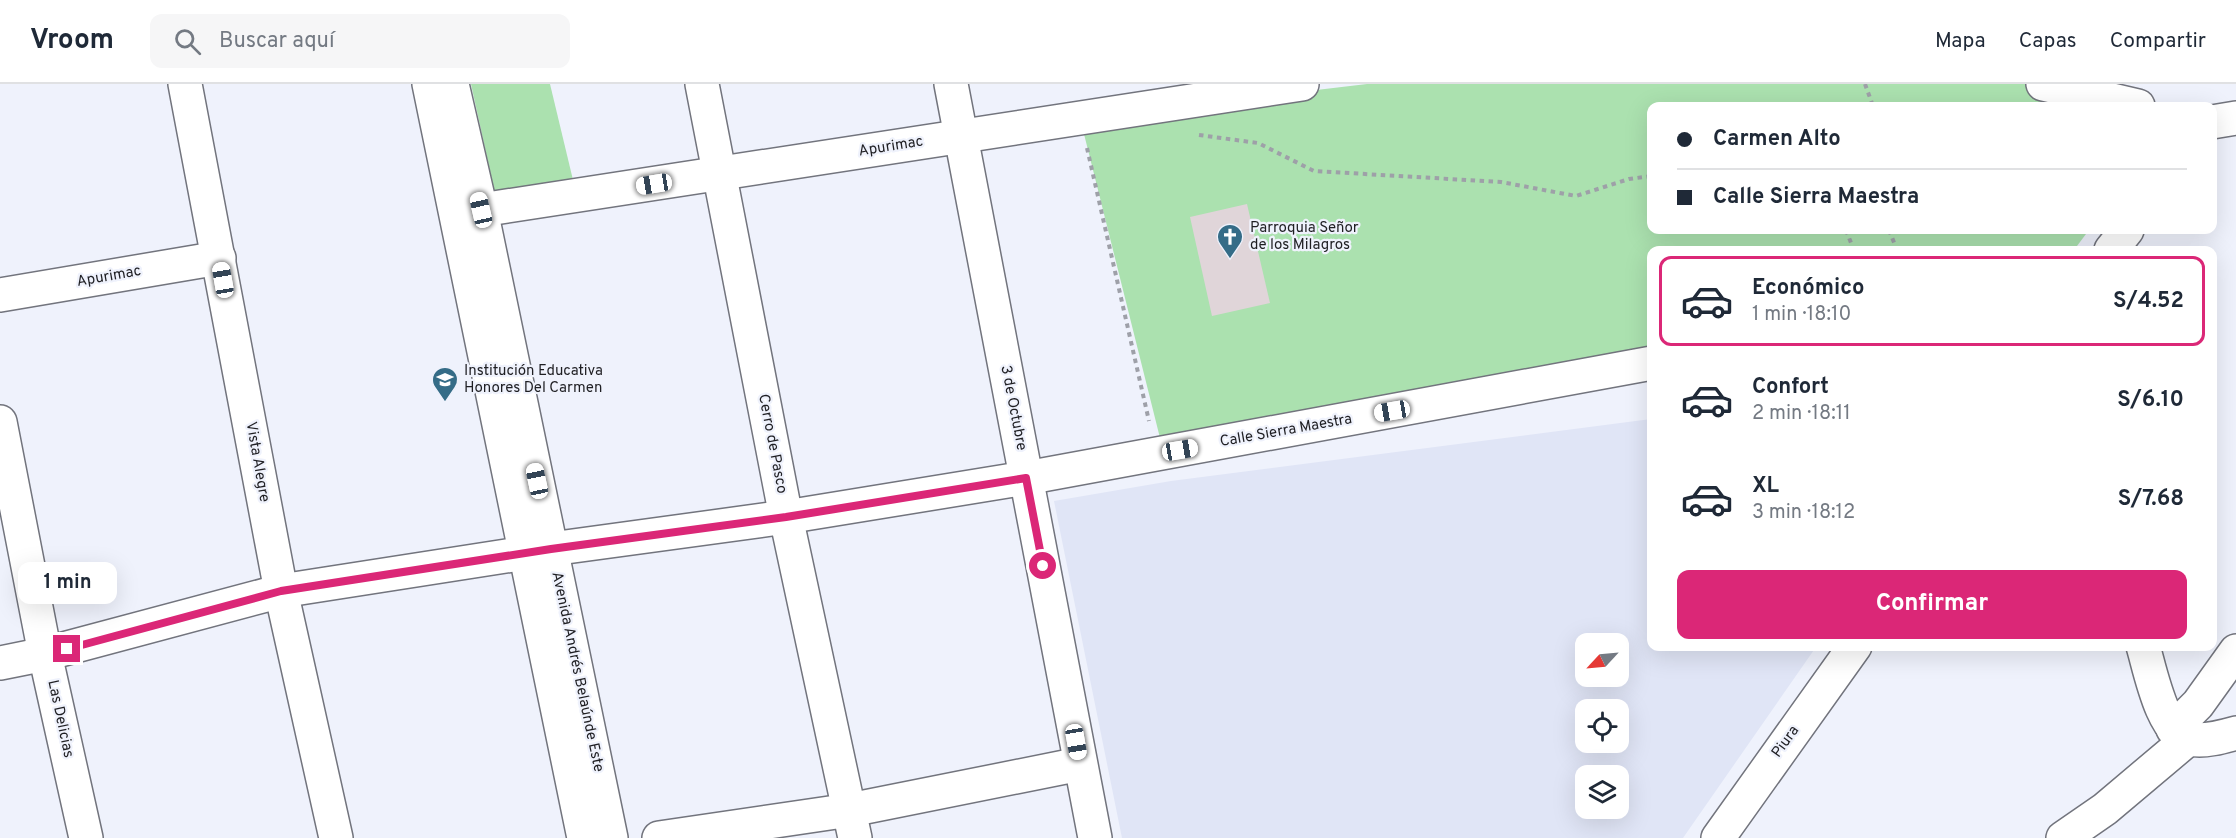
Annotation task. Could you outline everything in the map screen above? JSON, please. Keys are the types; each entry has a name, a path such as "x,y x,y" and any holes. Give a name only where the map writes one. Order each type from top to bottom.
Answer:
{"street":[{"name":"Vista Alegre","path":"185,84 281,591 336,838"},
{"name":"Avenida Andrés Belaúnde Este","path":"429,84 539,552 611,838"},
{"name":"Avenida Andrés Belaúnde Este","path":"452,84 481,210 539,552 584,838"},
{"name":"Cerro de Pasco","path":"702,84 786,517 852,824"},
{"name":"3 de Octubre","path":"951,84 1095,838"},
{"name":"Apurimac","path":"481,210 1080,118 1189,96 1302,84"},
{"path":"2044,84 2121,102"},
{"path":"2217,121 2236,118"},
{"path":"2114,246 2124,234"},
{"name":"Apurimac","path":"0,296 219,258"},
{"name":"Calle Sierra Maestra","path":"0,663 45,654 281,591 786,517 1026,478 1647,364"},
{"name":"Las Delicias","path":"0,422 45,654 86,838"},
{"name":"Piura","path":"1718,838 1851,651"},
{"path":"2145,651 2166,717 2180,734"},
{"path":"2063,838 2105,809 2180,734 2198,704 2236,651"},
{"path":"2180,734 2236,733"},
{"path":"659,838 852,824 1080,764"}],"path":[{"path":"1865,84 1872,102"},
{"path":"1189,96 1197,135 1258,143 1314,171 1501,182 1576,196 1629,179 1647,177"},
{"path":"1080,118 1157,454"}],"shaded area":[{"path":"1647,420 1647,651 1813,651 1683,838 1122,838 1054,501 1171,481"}],"green space":[{"path":"471,84 550,84 573,180 495,194"},
{"path":"1367,84 2035,84 2104,102 1647,102 1647,234 2086,234 2077,246 1647,246 1647,358 1163,450 1080,118"}],"building":[{"name":"Parroquia Señor de los Milagros","path":"1247,204 1270,303 1212,316 1190,217"}],"place":[{"name":"Parroquia Señor de los Milagros","path":"1230,260"},
{"name":"Institución Educativa Honores Del Carmen","path":"445,403"}],"route":[{"path":"67,649 281,591 526,555 551,549 786,517 1026,478 1043,566"}]}
